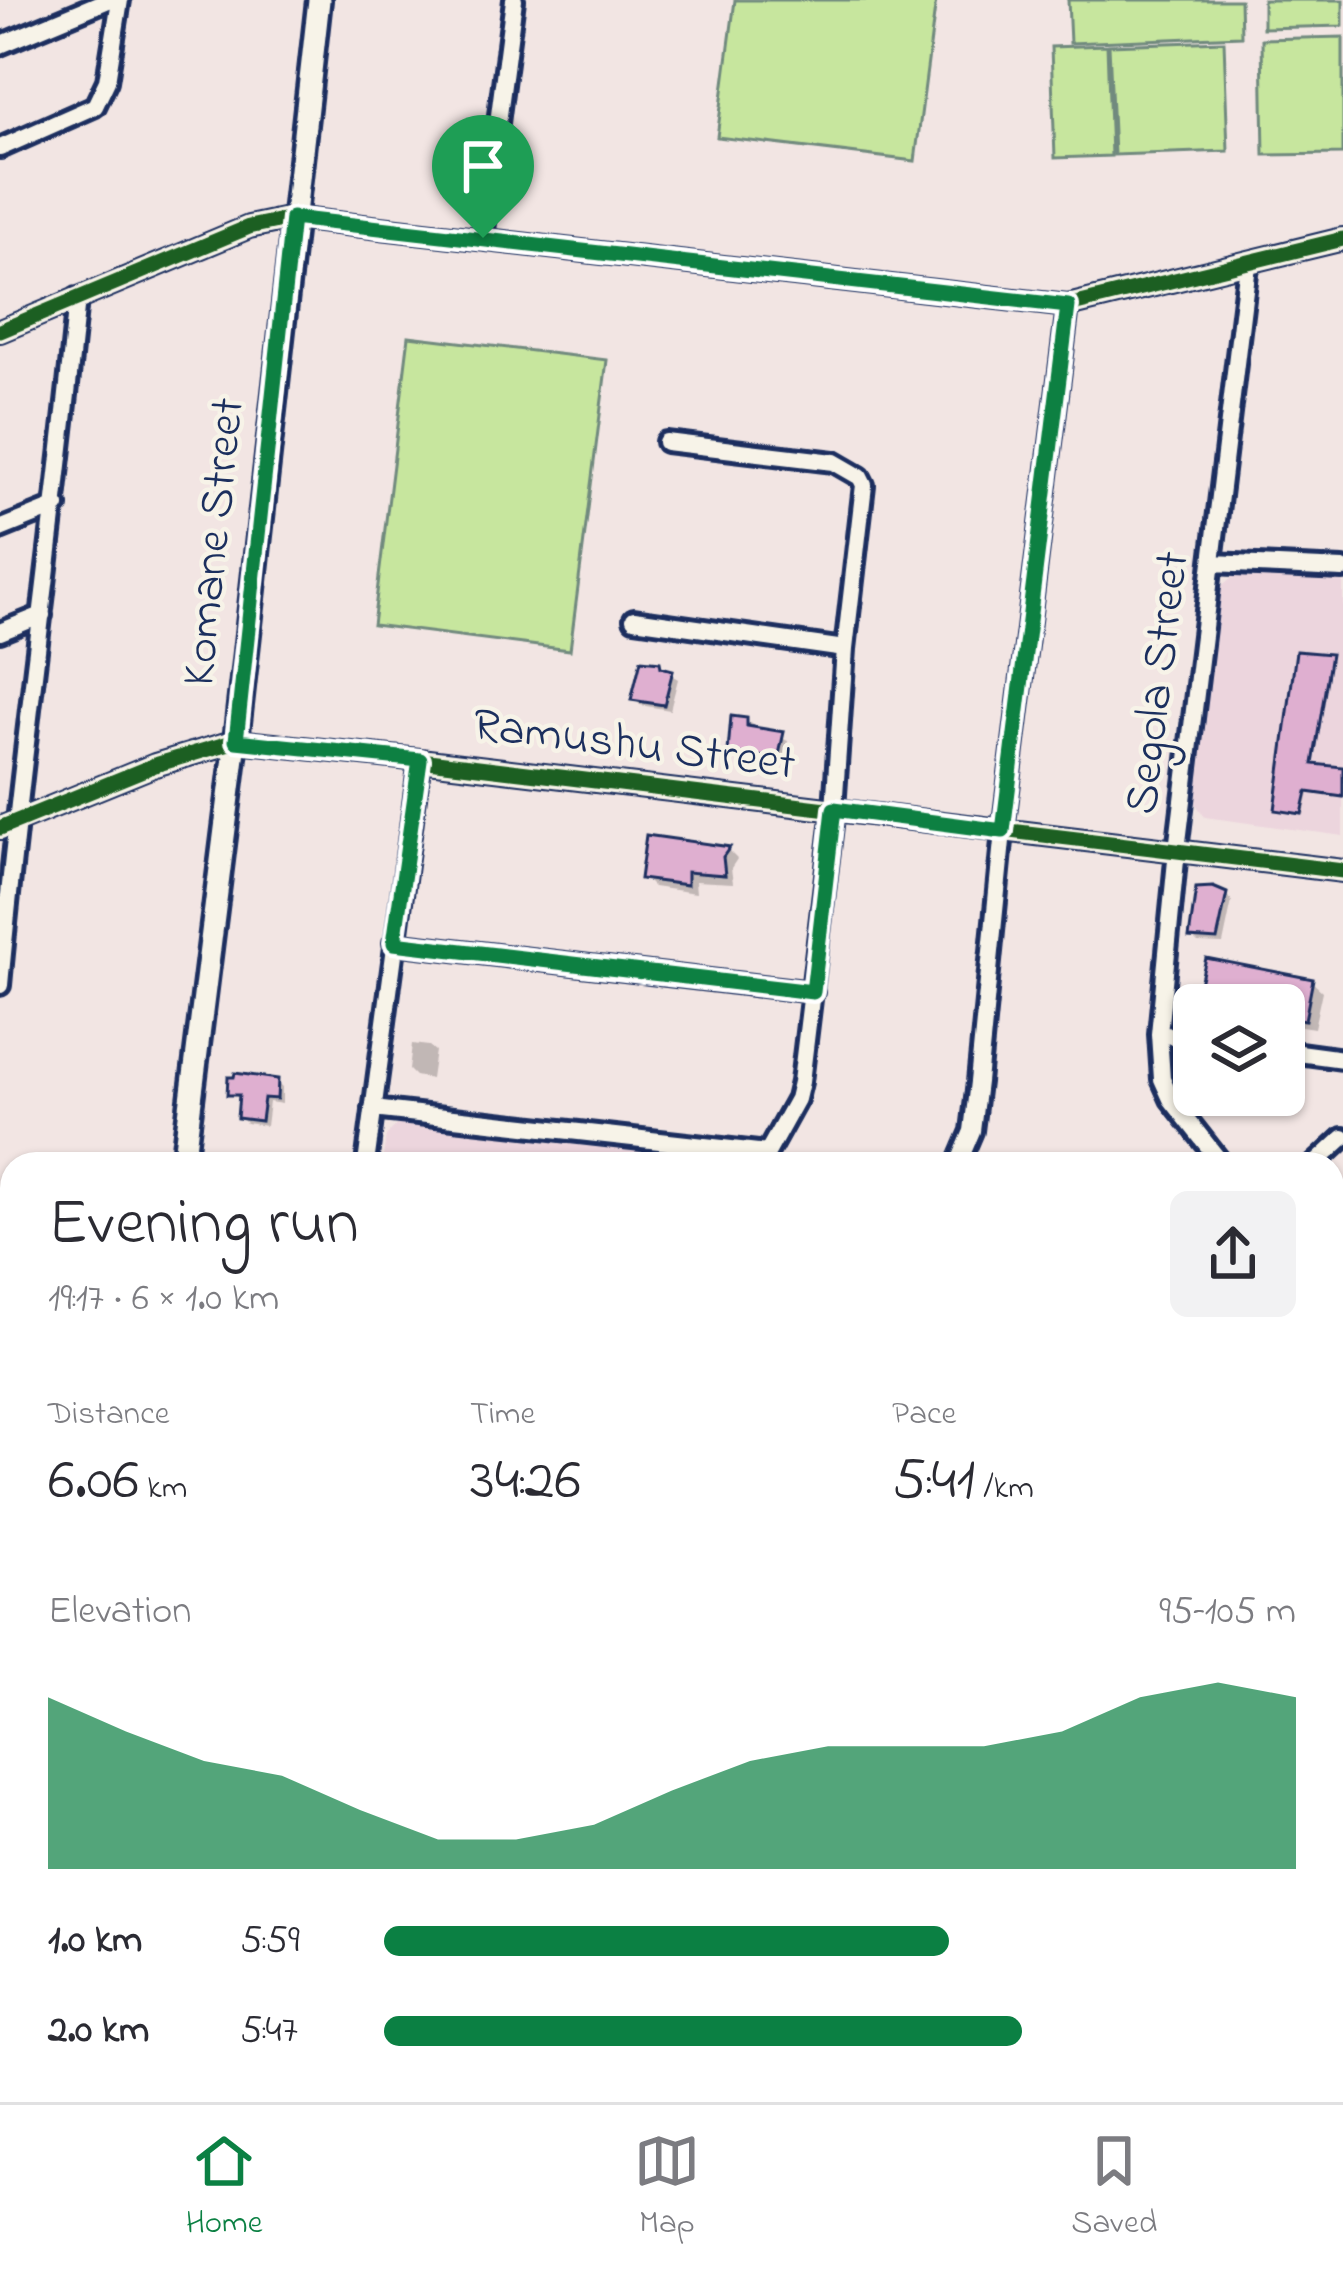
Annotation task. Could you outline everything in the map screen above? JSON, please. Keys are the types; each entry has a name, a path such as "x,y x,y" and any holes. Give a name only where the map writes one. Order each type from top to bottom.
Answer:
{"street":[{"path":"0,45 108,0"},
{"path":"0,148 95,106 107,81 120,0"},
{"name":"Komane Street","path":"185,1152 319,0"},
{"path":"483,238 514,0"},
{"path":"0,331 249,227 292,218 1068,306 1343,239"},
{"name":"Segola Street","path":"1213,1152 1171,1099 1162,1079 1159,1034 1248,265"},
{"path":"0,985 8,825 57,506 76,298"},
{"path":"968,1152 1068,306"},
{"path":"665,442 834,462 860,477 864,497 813,992 797,1099 768,1152"},
{"path":"0,529 57,506"},
{"path":"1213,563 1343,568"},
{"path":"0,632 42,615"},
{"path":"634,619 845,649"},
{"name":"Ramushu Street","path":"8,825 155,765 236,741 1343,871"},
{"path":"368,1152 420,760"},
{"path":"394,943 813,992"},
{"path":"1159,1034 1173,1036"},
{"path":"1305,1053 1343,1058"},
{"path":"373,1109 709,1152"}],"shaded area":[{"path":"1238,573 1343,581 1343,836 1205,817 1193,800 1217,589"},
{"path":"401,1120 646,1152 384,1152 386,1136"}],"green space":[{"path":"735,0 936,0 915,161 717,137"},
{"path":"1068,0 1240,0 1241,36 1070,43"},
{"path":"1263,0 1343,0 1343,26 1263,28"},
{"path":"1343,37 1343,154 1264,155 1262,39"},
{"path":"1224,41 1228,151 1114,155 1109,45"},
{"path":"1107,45 1111,156 1055,158 1051,47"},
{"path":"409,336 607,360 570,650 373,625"}],"building":[{"path":"1296,651 1331,654 1313,764 1343,767 1343,797 1307,792 1302,814 1275,810"},
{"path":"641,660 660,662 661,667 673,670 664,705 631,700"},
{"path":"731,716 747,718 747,726 784,732 778,759 728,752"},
{"path":"646,835 730,847 723,857 725,875 687,872 687,885 640,879"},
{"path":"1213,887 1227,893 1217,940 1189,938 1196,888"},
{"path":"1206,958 1313,979 1305,1020 1305,984 1200,984"},
{"path":"235,1073 278,1079 277,1099 264,1098 261,1121 237,1118 239,1095 227,1095 228,1077"}],"cycle path":[{"path":"0,331 249,227 292,218 1068,306 1343,239"},
{"path":"0,828 155,765 236,741 1343,871"}],"route":[{"path":"292,218 483,238 1068,306 1003,831 834,809 813,992 394,943 420,760 236,741 292,218"}]}
